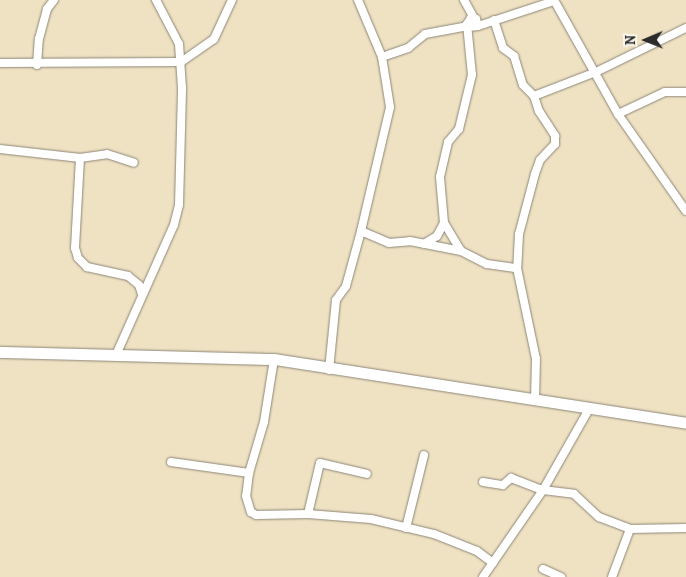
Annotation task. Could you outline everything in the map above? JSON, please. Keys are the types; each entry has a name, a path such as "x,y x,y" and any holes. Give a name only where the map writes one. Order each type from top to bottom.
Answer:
{"main road":[{"path":"0,352 274,359 329,370 535,399 686,423"}],"street":[{"path":"37,65 39,39 48,9 54,0"},
{"path":"116,355 174,225 179,205 181,62 176,36 156,0"},
{"path":"0,63 37,65 181,62 214,39 232,0"},
{"path":"329,370 336,300 346,286 361,231 390,106 382,56 358,0"},
{"path":"461,251 444,223 440,177 448,142 459,129 472,75 471,24 465,1"},
{"path":"382,56 408,48 425,34 494,20 554,1 596,72 618,114 686,211"},
{"path":"494,20 503,48 514,56 523,85 534,96 539,111 555,136 555,144 540,160 519,234 517,268 536,359 535,399"},
{"path":"534,96 596,72 686,28"},
{"path":"618,114 665,92 686,92"},
{"path":"0,149 80,158 106,154 134,163"},
{"path":"80,158 75,248 78,258 88,267 128,276 139,285 142,294"},
{"path":"424,244 437,236 444,223"},
{"path":"361,231 389,242 424,244 461,251 487,264 517,268"},
{"path":"274,359 264,422 249,473 246,496 250,512 256,515 308,514 353,516 434,534 477,551 493,563"},
{"path":"483,577 543,490 590,409"},
{"path":"406,528 424,455"},
{"path":"171,462 249,473"},
{"path":"308,514 320,463 367,474"},
{"path":"483,482 503,485 511,478 543,490 574,494 599,517 630,529 686,528"},
{"path":"612,577 630,529"},
{"path":"544,569 561,577"}]}
